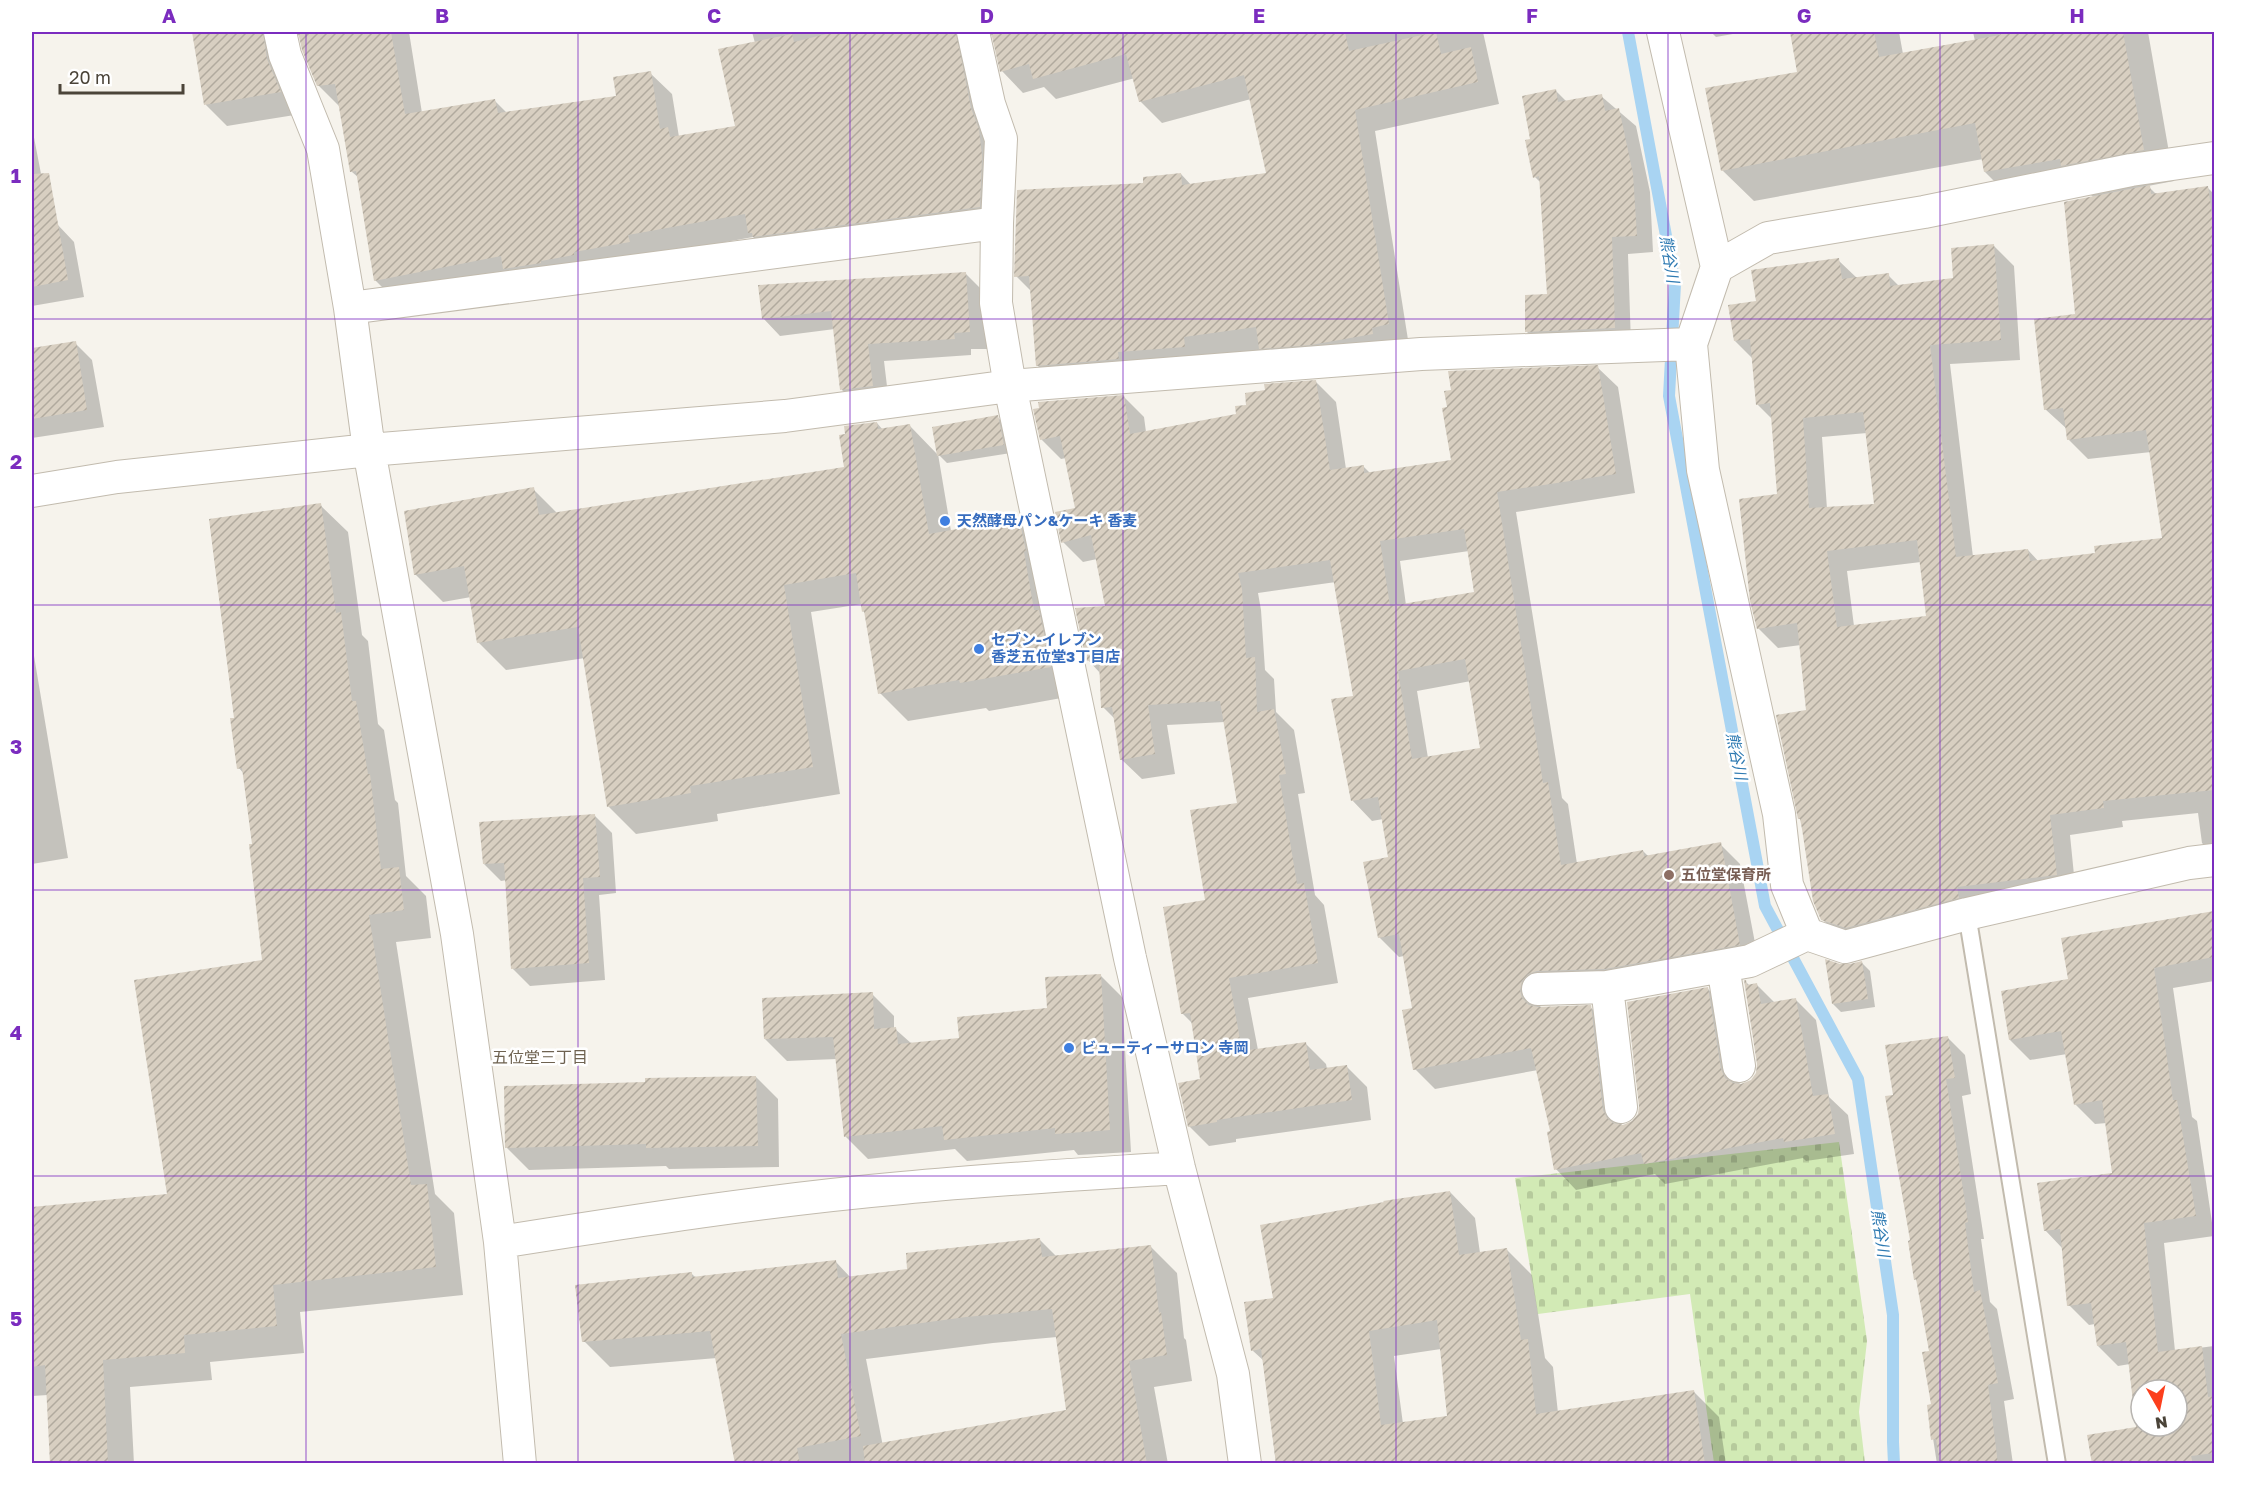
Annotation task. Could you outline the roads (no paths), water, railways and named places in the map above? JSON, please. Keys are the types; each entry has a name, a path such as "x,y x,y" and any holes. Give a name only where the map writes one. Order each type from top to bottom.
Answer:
{"street":[{"path":"280,32 285,55 323,149 350,308 369,450 457,934 500,1242 520,1464"},
{"path":"973,32 989,104 1001,139 996,303 1010,386 1127,946 1179,1168 1233,1374 1245,1464"},
{"path":"1663,32 1717,267"},
{"path":"1807,934 1787,885 1779,814 1676,345 1717,267 1768,238 1924,212 2131,170 2214,158"},
{"path":"350,308 997,223"},
{"path":"32,491 117,477 369,450 785,416 1010,386 1421,354 1676,345"},
{"path":"1538,989 1607,987 1737,964 1807,934 1845,947 1967,914 2189,863 2214,860"},
{"path":"1737,964 1739,1066"},
{"path":"1607,987 1621,1107"},
{"path":"500,1242 731,1208 901,1188 1179,1168"}],"lane":[{"path":"1967,914 2057,1464"}],"waterway":[{"name":"熊谷川","path":"1628,32 1675,284 1669,396 1765,906 1858,1079 1893,1315 1894,1464"}],"place":[{"name":"天然酵母パン&ケーキ 香麦","path":"945,521"},
{"name":"セブン-イレブン 香芝五位堂3丁目店","path":"979,649"},
{"name":"五位堂保育所","path":"1669,875"},
{"name":"ビューティーサロン 寺岡","path":"1069,1048"}],"district":[{"name":"五位堂三丁目","path":"540,1057"}]}
